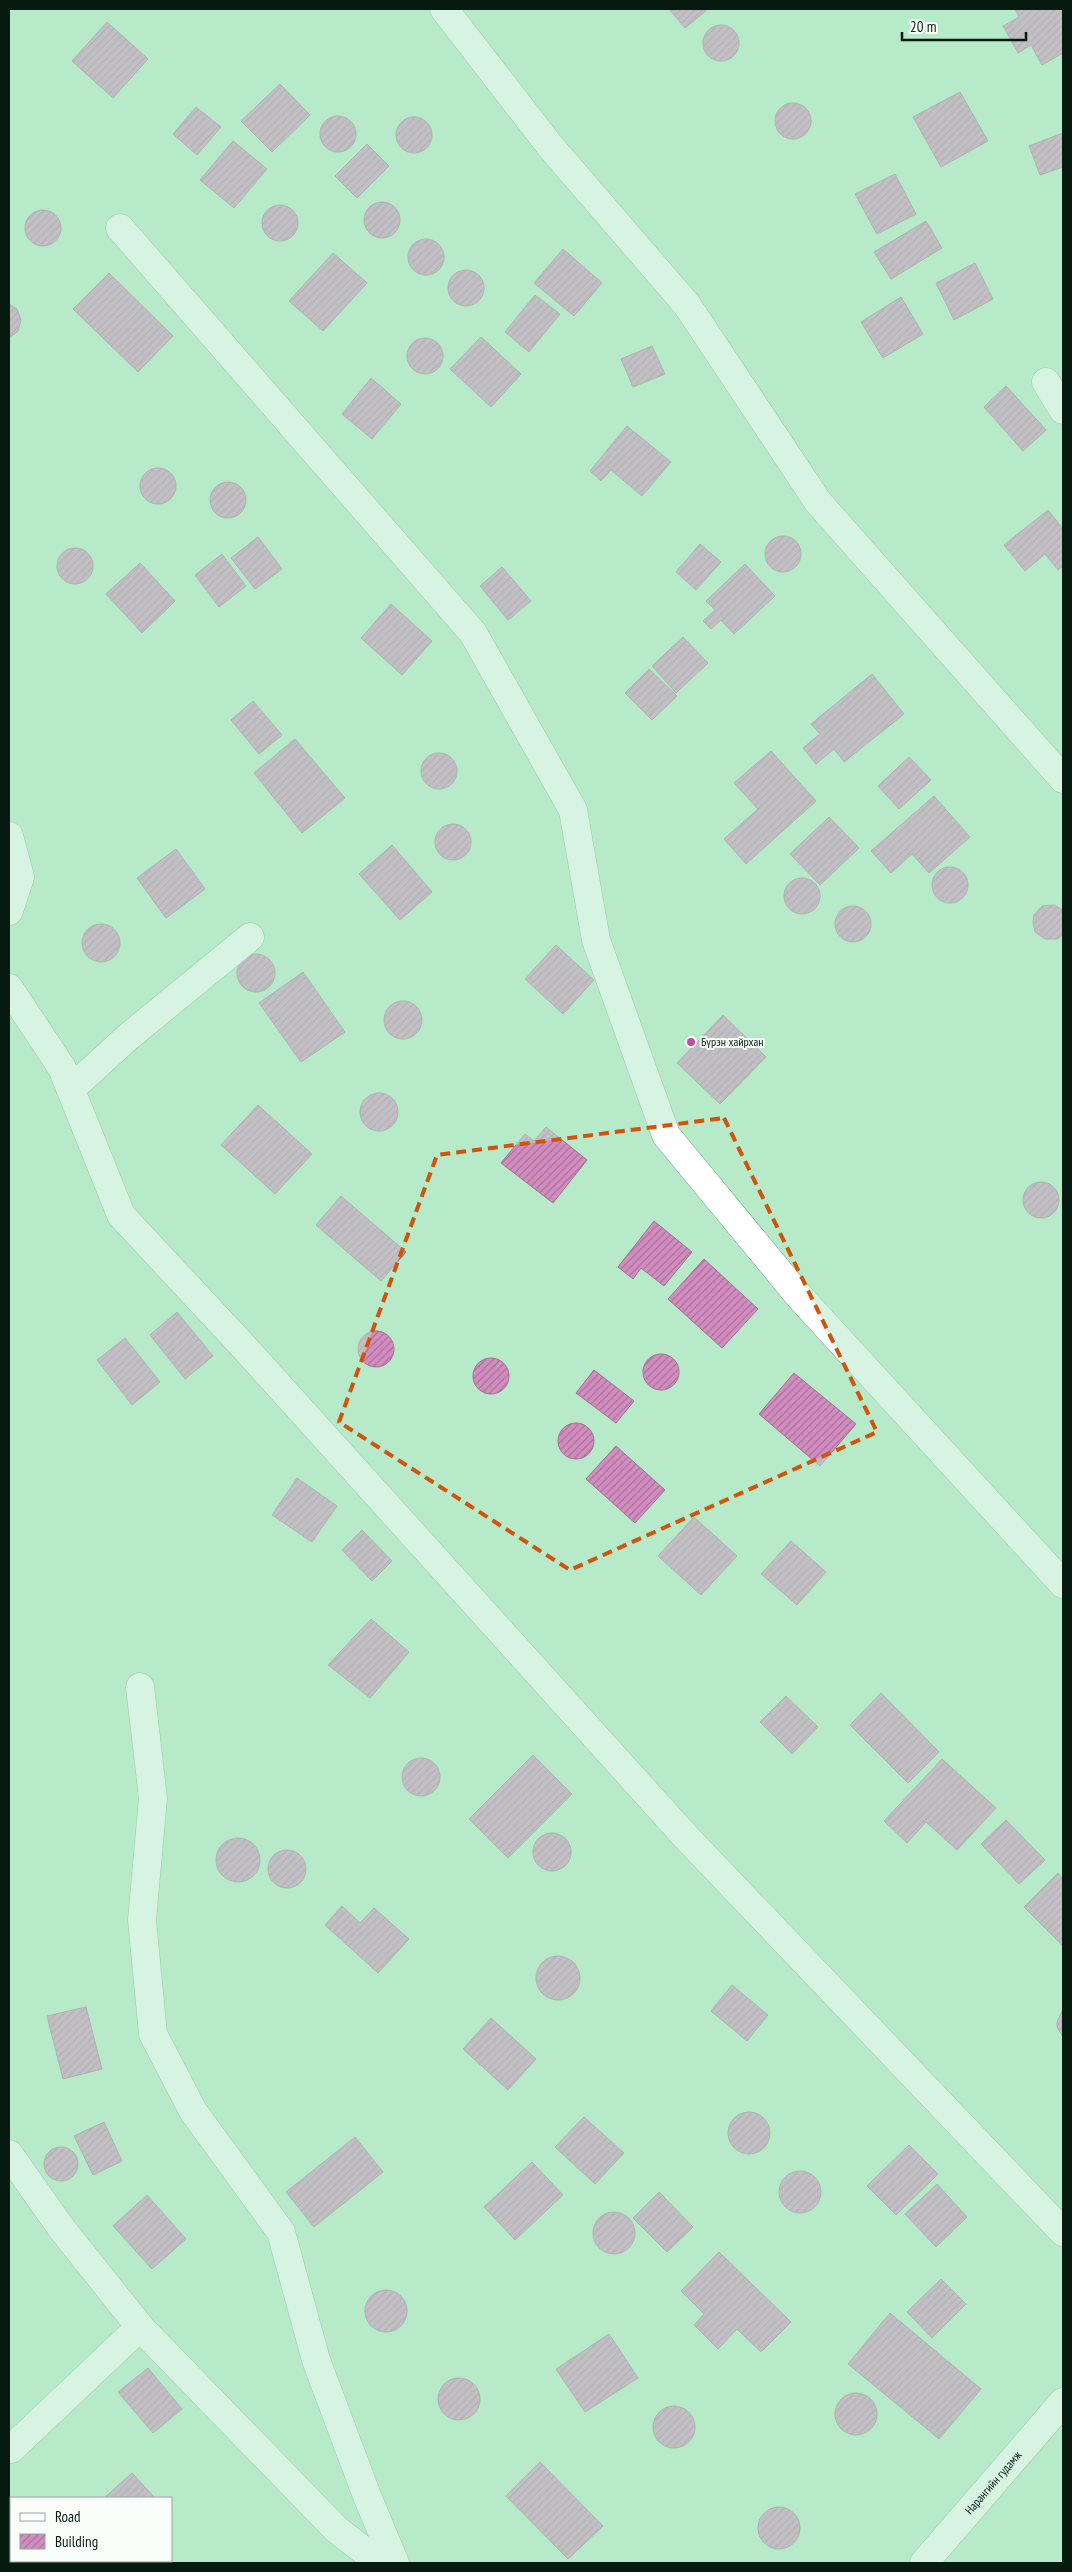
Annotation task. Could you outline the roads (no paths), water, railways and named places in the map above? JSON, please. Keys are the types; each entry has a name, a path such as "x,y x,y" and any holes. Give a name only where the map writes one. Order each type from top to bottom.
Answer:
{"street":[{"path":"444,9 550,146 686,305 818,502 1063,779"},
{"path":"120,228 473,633 573,810 596,940 666,1134 799,1296 1063,1584"},
{"path":"1046,382 1063,410"},
{"path":"9,836 20,878 9,911"},
{"path":"71,1088 128,1037 250,937"},
{"path":"9,988 62,1068 121,1215 243,1346 686,1837 1063,2232"},
{"path":"140,1687 153,1798 142,1920 153,2034 193,2112 281,2232 316,2360 367,2496 395,2563"},
{"path":"9,2154 62,2230 140,2327 337,2530 380,2563"},
{"path":"11,2449 140,2327"},
{"name":"Нарангийн гудамж","path":"924,2563 1063,2402"}],"place":[{"name":"Бүрэн хайрхан","path":"691,1042"}]}
